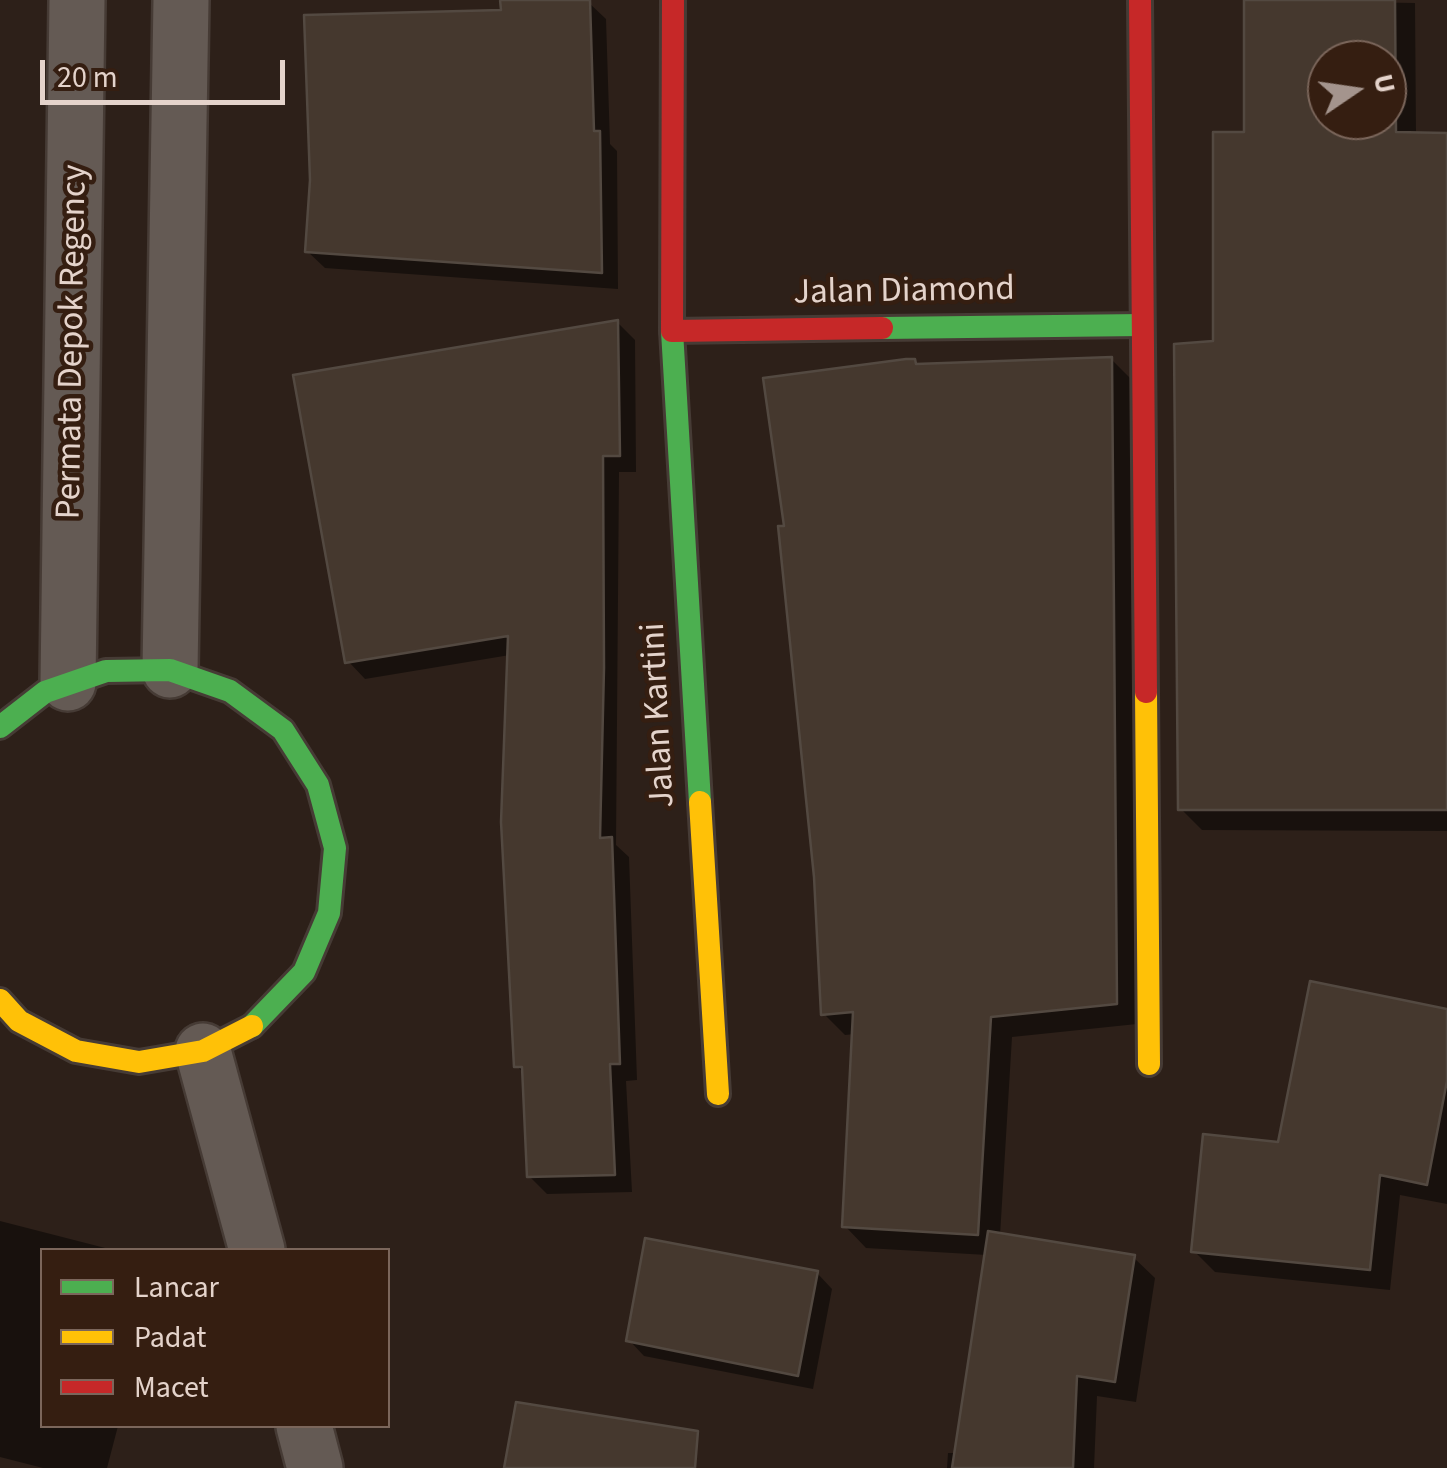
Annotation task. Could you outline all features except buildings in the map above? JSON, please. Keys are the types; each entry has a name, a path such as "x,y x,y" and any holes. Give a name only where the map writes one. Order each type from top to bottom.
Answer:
{"street":[{"name":"Permata Depok Regency","path":"68,684 77,0"},
{"path":"170,670 181,0"},
{"path":"672,331 673,0"},
{"path":"1140,0 1149,1064"},
{"name":"Jalan Diamond","path":"672,331 1142,325"},
{"name":"Jalan Kartini","path":"672,331 718,1094"},
{"path":"0,727 45,692 106,670 170,670 230,690 283,730 318,785 335,848 329,913 304,972 260,1021 203,1051 139,1062 76,1051 19,1021 0,1000"},
{"path":"203,1051 256,1248"},
{"path":"305,1428 315,1468"}],"traffic: fast":[{"path":"882,328 1142,325"},
{"path":"672,331 700,802"},
{"path":"0,727 45,692 106,671 170,670 230,691 283,730 318,785 335,848 329,913 304,972 252,1026"}],"traffic: slow":[{"path":"1146,692 1149,1064"},
{"path":"700,802 718,1094"},
{"path":"0,1000 19,1021 76,1051 139,1062 203,1051 252,1026"}],"traffic: jam":[{"path":"673,0 672,331 882,328"},
{"path":"1140,0 1146,692"}]}
